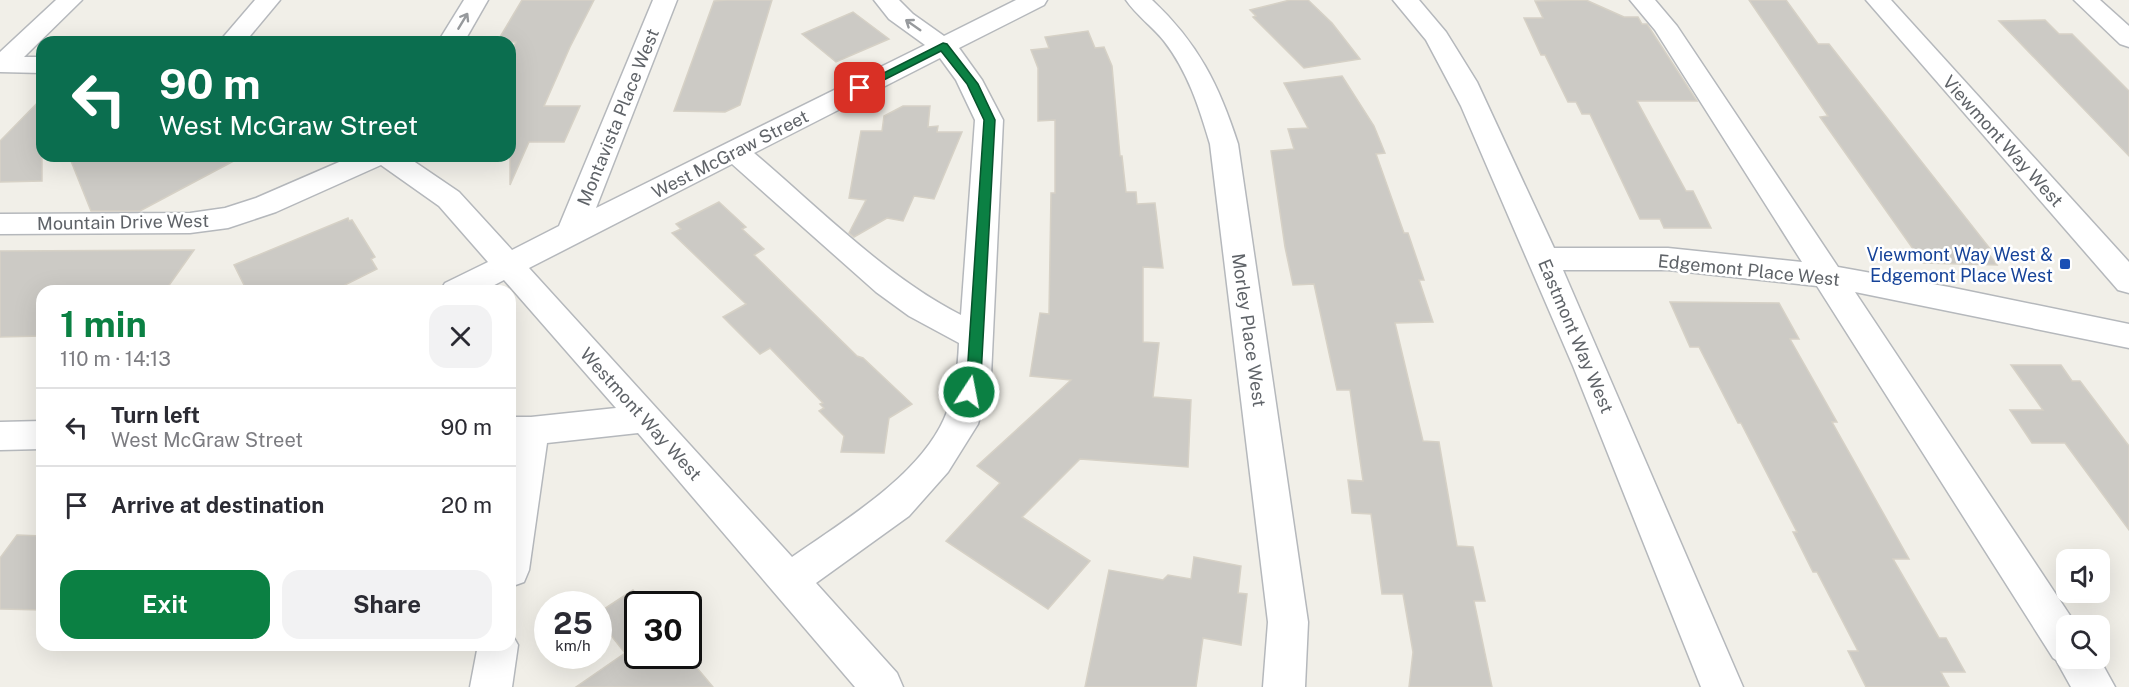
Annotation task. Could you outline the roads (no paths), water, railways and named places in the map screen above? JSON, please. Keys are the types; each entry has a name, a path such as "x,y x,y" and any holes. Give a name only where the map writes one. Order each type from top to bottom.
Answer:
{"street":[{"path":"1,64 70,0"},
{"path":"237,36 268,0"},
{"path":"455,36 476,0"},
{"name":"Montavista Place West","path":"571,234 665,0"},
{"path":"789,581 896,505 935,462 960,424 974,376 990,120 973,84 943,46 905,20 886,0"},
{"name":"West McGraw Street","path":"468,285 1035,0"},
{"name":"Morley Place West","path":"1138,0 1166,26 1191,58 1210,97 1224,144 1288,622 1284,687"},
{"name":"Eastmont Way West","path":"1405,0 1420,13 1457,70 1544,259 1722,687"},
{"path":"1642,0 1665,26 2056,628"},
{"name":"Viewmont Way West","path":"1878,0 2129,282"},
{"path":"2086,0 2129,39"},
{"path":"1,64 36,65"},
{"path":"735,151 887,284 920,308 976,337"},
{"name":"Mountain Drive West","path":"0,224 190,223 228,218 266,206 365,162"},
{"name":"Westmont Way West","path":"396,162 449,199 646,418 882,687"},
{"name":"Edgemont Place West","path":"1544,259 1668,260 1829,276 1949,298 2129,336"},
{"path":"516,494 521,431 646,418"},
{"path":"0,436 36,435"},
{"path":"491,687 497,651"},
{"path":"2083,669 2094,687"}],"place":[{"name":"Viewmont Way West & Edgemont Place West","path":"2065,264"}]}
